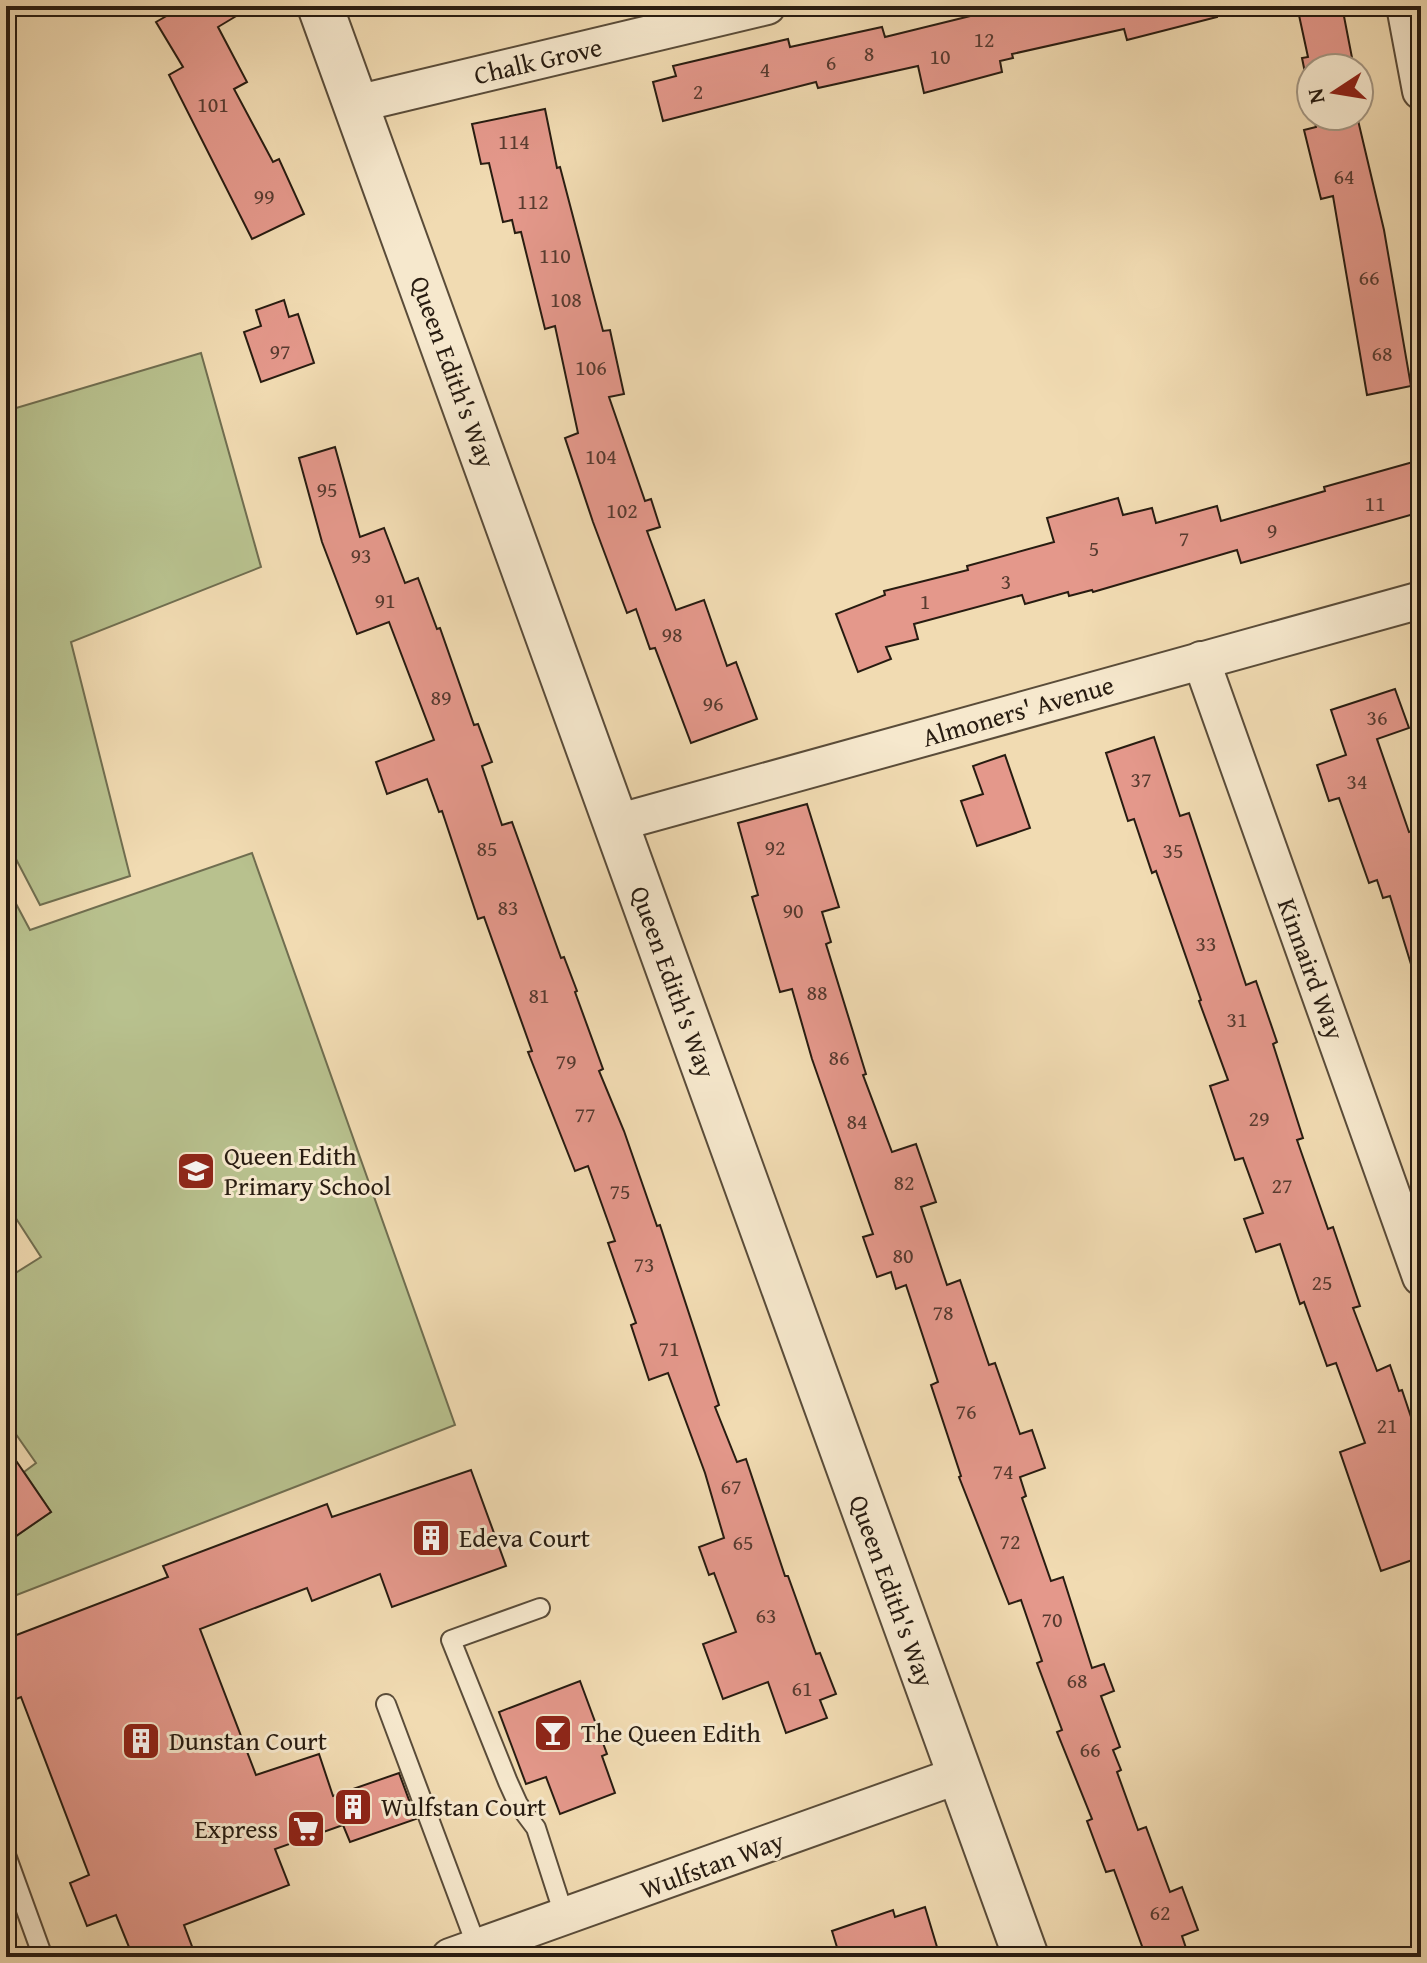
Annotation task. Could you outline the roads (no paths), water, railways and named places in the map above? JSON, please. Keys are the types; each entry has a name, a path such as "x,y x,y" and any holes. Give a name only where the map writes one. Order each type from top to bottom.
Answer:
{"street":[{"name":"Queen Edith's Way","path":"320,6 1026,1957"},
{"name":"Chalk Grove","path":"356,104 767,6"},
{"path":"1405,6 1421,91"},
{"name":"Almoners' Avenue","path":"616,823 1421,600"},
{"name":"Kinnaird Way","path":"1201,660 1421,1277"},
{"name":"Wulfstan Way","path":"464,1953 959,1775"}],"lane":[{"path":"540,1608 451,1640 508,1782 518,1804 536,1828 565,1918"},
{"path":"386,1704 464,1953"},
{"path":"6,1855 43,1957"}],"place":[{"name":"Queen Edith Primary School","path":"196,1171"},
{"name":"Edeva Court","path":"431,1538"},
{"name":"The Queen Edith","path":"553,1733"},
{"name":"Dunstan Court","path":"141,1741"},
{"name":"Wulfstan Court","path":"353,1807"},
{"name":"Express","path":"306,1829"}]}
